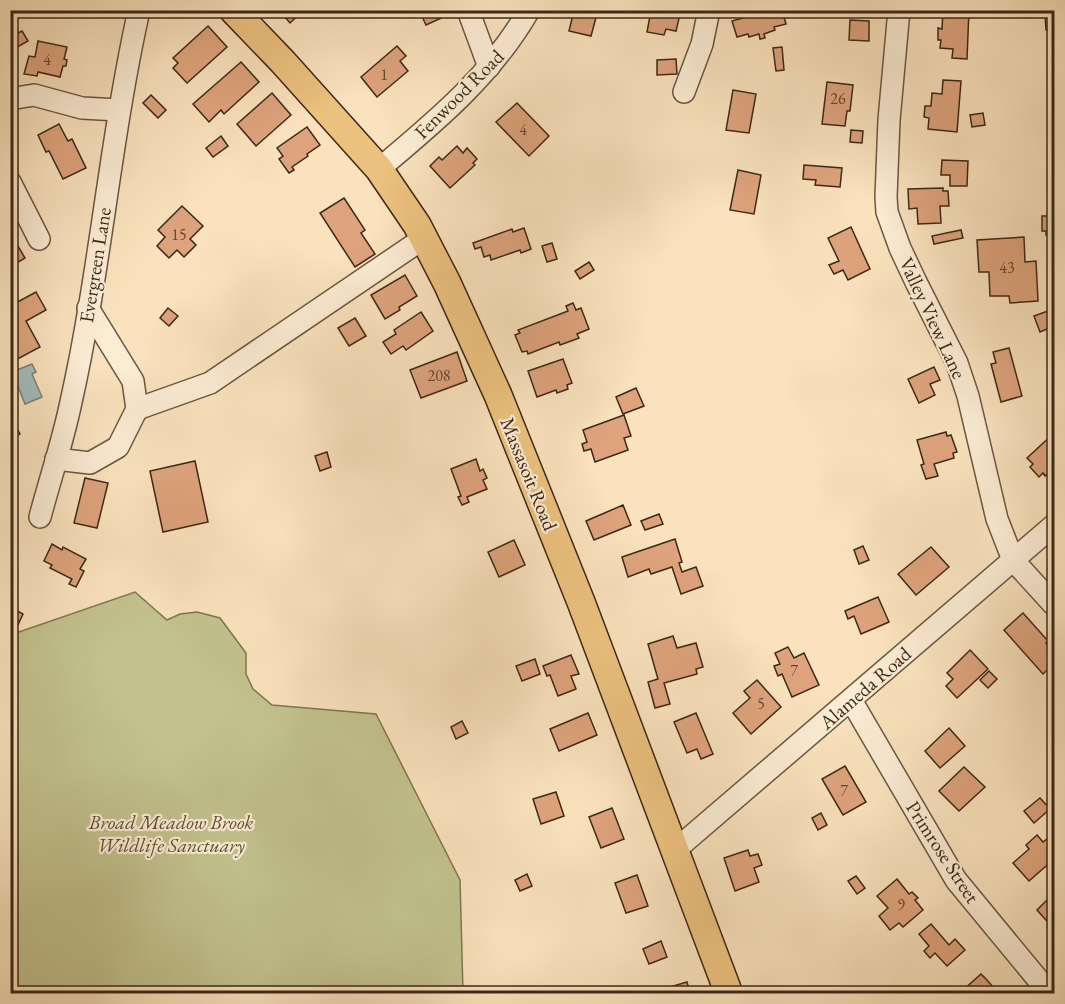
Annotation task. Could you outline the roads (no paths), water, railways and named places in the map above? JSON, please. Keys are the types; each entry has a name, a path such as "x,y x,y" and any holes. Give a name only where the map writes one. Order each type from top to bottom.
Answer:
{"main road":[{"name":"Massasoit Road","path":"233,10 379,169 424,238 498,395 588,621 729,993"}],"street":[{"name":"Evergreen Lane","path":"39,517 71,403 119,110 139,10"},
{"path":"468,10 489,67"},
{"name":"Fenwood Road","path":"379,169 427,129 489,67 529,10"},
{"path":"684,92 702,44 709,10"},
{"name":"Valley View Lane","path":"899,10 889,120 887,212 900,248 957,363 968,396 981,461 997,519 1013,560 1054,605"},
{"path":"10,99 34,95 82,108 119,110"},
{"path":"10,182 39,238"},
{"path":"137,409 210,383 424,238"},
{"path":"56,459 90,463 118,447 137,409 133,381 88,308"},
{"name":"Alameda Road","path":"674,851 1054,525"},
{"name":"Primrose Street","path":"851,700 956,880 1050,993"}],"water":[{"path":"32,364 36,372 32,374 42,397 25,404 12,372"}],"park label":[{"name":"Broad Meadow Brook Wildlife Sanctuary","path":"171,834"}]}
